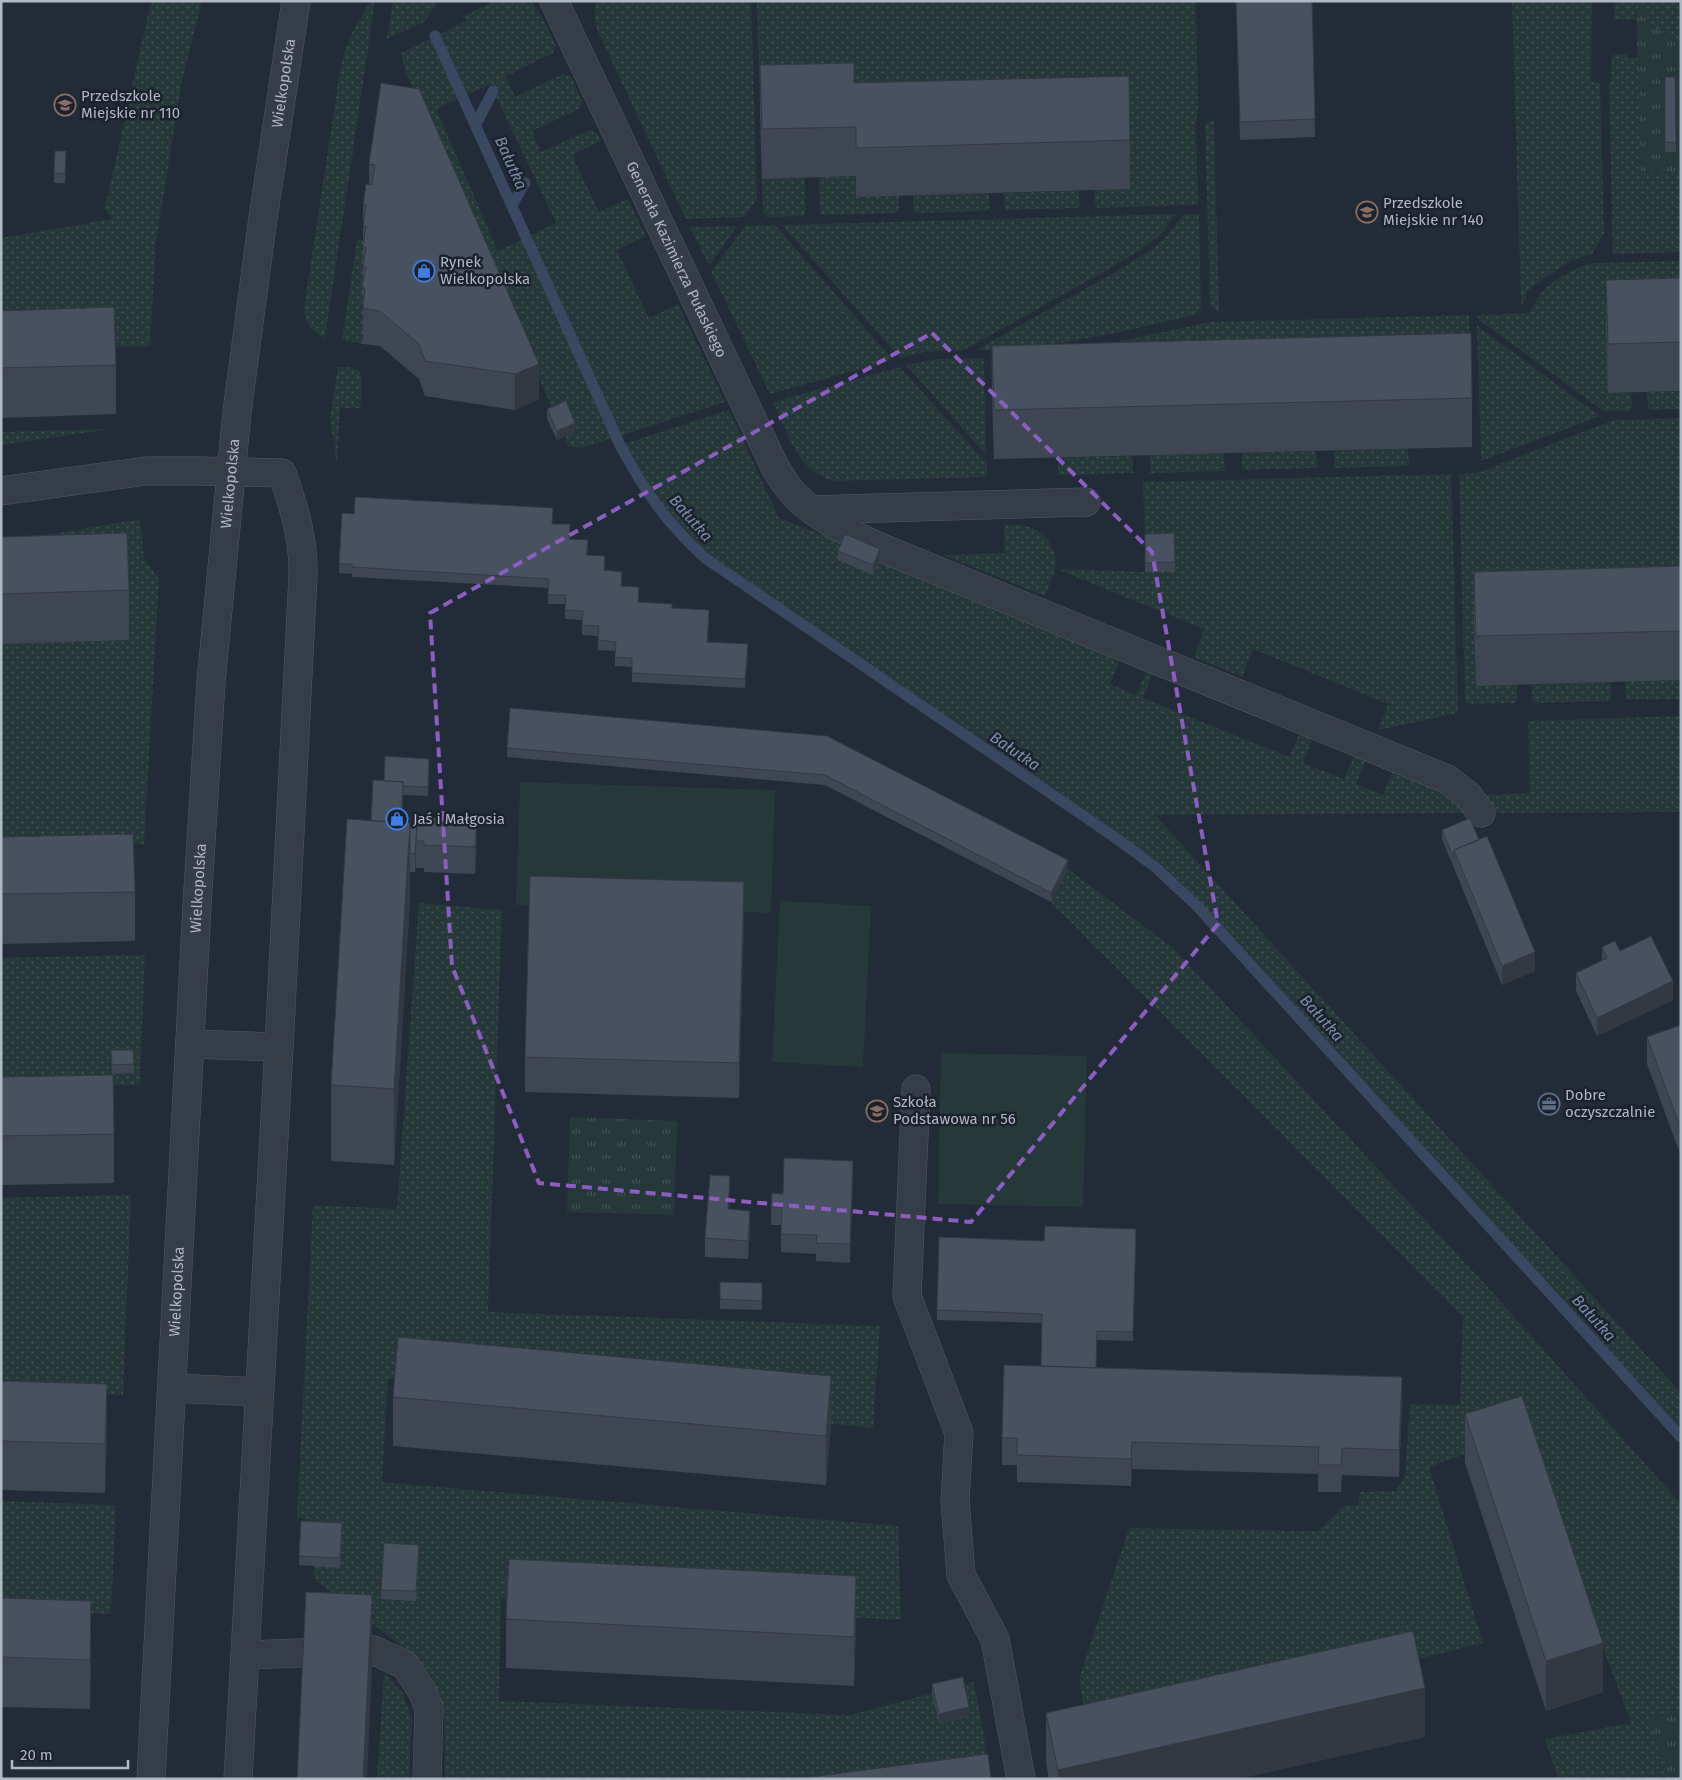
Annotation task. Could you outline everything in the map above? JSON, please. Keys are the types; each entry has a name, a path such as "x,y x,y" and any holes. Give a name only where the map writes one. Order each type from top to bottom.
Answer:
{"street":[{"name":"Wielkopolska","path":"151,1779 211,682 237,412 259,248 296,1"},
{"name":"Generała Kazimierza Pułaskiego","path":"554,1 773,463 790,492 834,525 877,546 1447,779 1468,795 1481,813"},
{"path":"1,491 139,472 282,474 297,517 303,558 279,1047 238,1779"},
{"path":"812,510 1086,502"},
{"path":"190,1044 279,1047"},
{"path":"916,1089 907,1296 959,1433 955,1501 962,1576 995,1639 1020,1779"},
{"path":"172,1388 259,1392"},
{"path":"245,1655 373,1650 405,1665 422,1691 429,1708 427,1779"}],"highlighted area":[{"path":"932,333 1152,552 1218,924 971,1222 539,1183 452,966 430,613"}],"green space":[{"path":"151,1 202,1 182,81 156,241 150,346 1,350 1,238 112,219 105,209"},
{"path":"372,1 375,1 325,338 316,333 310,326 305,318 304,308 340,71 352,34"},
{"path":"393,1 439,1 424,22 387,39"},
{"path":"495,1 531,1 543,19 556,45 553,53 506,76 515,97 563,74 571,77 582,101 579,109 532,131 541,152 590,130 597,133 601,141 572,155 599,212 628,199 646,236 617,250 649,318 678,304 725,402 582,448 568,446 565,437 575,432 555,415 405,70 401,53 467,21 464,16","holes":["490,84 556,223 498,251 436,109"]},
{"path":"596,1 751,1 757,199 744,217 686,219 598,32 594,19"},
{"path":"757,1 1196,1 1198,205 1098,208 1095,205 1094,190 760,114"},
{"path":"1512,1 1592,1 1591,82 1600,83 1604,234 1592,254 1574,260 1549,275 1526,292 1526,299 1521,305"},
{"path":"1614,1 1681,1 1681,44 1678,44 1648,22 1636,8 1635,19 1614,19"},
{"path":"1636,8 1647,8 1648,22 1678,44 1681,44 1681,172 1641,173"},
{"path":"1627,54 1627,58 1639,58 1641,173 1681,172 1681,252 1613,254 1609,83 1611,83 1612,55"},
{"path":"1214,119 1219,313 1210,304 1205,124"},
{"path":"856,176 899,195 899,210 896,213 823,215 820,212 819,177"},
{"path":"805,177 806,212 803,216 767,217 763,212 762,179"},
{"path":"1079,191 1080,205 1077,208 1007,210 1004,207 1004,193"},
{"path":"989,193 990,208 986,211 916,213 913,210 913,195"},
{"path":"1176,214 1161,234 1148,245 1116,265 964,350 924,352 900,358 782,225"},
{"path":"1184,214 1199,214 1201,309 1195,315 1059,343 1032,347 976,350 1151,250 1165,238"},
{"path":"775,225 893,360 770,394 711,272 745,226"},
{"path":"737,226 709,266 690,227"},
{"path":"357,239 366,241 363,281 365,323 363,344 342,340"},
{"path":"1681,261 1681,327 1608,393 1631,393 1632,408 1629,411 1603,411 1478,319 1477,315 1530,313 1546,287 1566,274 1593,263"},
{"path":"1469,315 1471,383 992,395 991,358 1008,359 1070,352 1210,322"},
{"path":"1477,326 1600,416 1481,461"},
{"path":"984,358 986,455 906,365 937,359"},
{"path":"338,367 352,368 359,371 362,389 360,408 340,408 337,464 330,418"},
{"path":"900,367 987,464 987,477 833,481 821,476 802,460 789,438 773,402"},
{"path":"1647,392 1681,392 1681,409 1651,410 1648,407"},
{"path":"729,410 779,518 845,544 838,560 873,574 880,559 1121,657 1110,684 1136,695 1148,668 1154,670 1143,698 1289,757 1301,730 1314,736 1303,763 1344,779 1355,752 1367,757 1356,784 1383,795 1394,768 1442,788 1467,813 1155,815 1681,1393 1681,1437 1197,906 1154,866 1113,836 705,558 691,545 657,506 620,445"},
{"path":"1681,418 1681,615 1517,684 1517,700 1514,703 1468,704 1465,702 1459,474 1482,471 1614,420"},
{"path":"111,429 1,445 1,432"},
{"path":"1408,448 1409,466 1334,468 1334,451"},
{"path":"1316,451 1317,468 1242,470 1242,453"},
{"path":"1224,453 1225,471 1150,473 1150,455"},
{"path":"1132,456 1133,473 1058,475 1058,458"},
{"path":"1451,474 1458,713 1378,730 1388,704 1253,649 1242,677 1194,657 1204,629 1061,571 1062,569 1175,572 1174,543 1145,543 1143,482"},
{"path":"140,519 144,558 159,579 144,844 1,845 1,543"},
{"path":"1004,524 1027,526 1040,532 1049,543 1055,555 1056,564 1045,596 943,555 1004,553"},
{"path":"1681,680 1681,699 1628,700 1626,697 1625,681"},
{"path":"1611,682 1611,698 1608,701 1535,703 1532,700 1532,684"},
{"path":"1681,716 1681,812 1495,813 1483,795 1530,793 1528,721"},
{"path":"520,782 775,790 771,913 516,905"},
{"path":"1068,869 1173,948 1494,1294 1681,1504 1681,1779 1558,1779 1545,1739 1631,1723 1524,1433 1429,1467 1483,1643 1089,1739 1079,1678 1129,1528 1318,1531 1344,1506 1358,1505 1360,1492 1396,1491 1405,1475 1410,1404 1460,1405 1463,1317 1051,902"},
{"path":"780,901 871,906 863,1067 772,1062"},
{"path":"419,903 502,910 488,1312 880,1326 873,1428 388,1378 382,1482 898,1526 901,1620 501,1599 499,1701 850,1715 974,1682 992,1779 445,1779 444,1718 432,1677 404,1648 313,1578 317,1523 297,1517 313,1205 397,1209"},
{"path":"145,955 140,1085 1,1088 1,958"},
{"path":"941,1053 1087,1056 1083,1207 938,1204"},
{"path":"570,1117 677,1121 674,1215 567,1212"},
{"path":"131,1195 123,1395 1,1391 1,1198"},
{"path":"1,1501 116,1505 111,1614 1,1610"},
{"path":"384,1673 403,1693 412,1720 409,1779 377,1779"},
{"path":"1681,1709 1681,1779 1669,1779 1648,1716"}],"building":[{"path":"1236,1 1312,1 1315,119 1240,122"},
{"path":"854,63 854,83 1129,76 1130,140 856,148 856,127 762,129 760,65"},
{"path":"1665,77 1675,77 1676,143 1665,142"},
{"name":"Rynek Wielkopolska","path":"381,83 419,89 539,364 515,374 425,361 419,344 380,311 363,308 365,288 362,288 366,267 363,267 366,247 363,246 366,226 363,226 366,205 363,205 366,184 372,185 375,165 369,164"},
{"path":"55,151 66,151 65,173 54,174"},
{"path":"1681,278 1681,342 1608,344 1606,280"},
{"path":"114,307 116,365 1,368 1,311"},
{"path":"1471,333 1472,398 994,410 992,346"},
{"path":"566,401 575,423 557,431 547,409"},
{"path":"355,497 553,508 552,524 570,524 569,539 588,540 586,555 605,556 604,570 622,572 621,586 639,587 638,602 672,604 672,608 709,610 707,642 748,644 745,679 632,673 632,658 615,657 616,642 598,640 599,626 582,625 583,611 565,610 566,595 548,595 549,579 352,567 352,564 339,564 342,513 354,514"},
{"path":"127,533 129,590 1,594 1,537"},
{"path":"1174,533 1175,562 1145,563 1145,534"},
{"path":"845,534 880,549 873,565 838,551"},
{"path":"1681,566 1681,631 1476,636 1474,572"},
{"path":"510,708 827,736 1068,860 1051,893 825,775 507,748"},
{"path":"385,756 429,759 428,787 403,786 403,782 384,781"},
{"path":"373,780 403,782 401,822 371,821"},
{"path":"417,817 477,819 475,847 424,845 424,841 416,841"},
{"path":"1470,818 1479,840 1454,850 1454,859 1442,830"},
{"path":"347,819 410,823 394,1089 331,1085"},
{"path":"410,826 417,826 415,854 410,853"},
{"path":"133,834 135,892 1,894 1,837"},
{"path":"1487,836 1535,952 1502,966 1454,850"},
{"path":"530,876 744,882 739,1063 525,1057"},
{"path":"1651,936 1673,981 1597,1018 1576,973 1607,958 1602,947 1615,941 1620,951"},
{"path":"1681,1025 1681,1129 1647,1037"},
{"path":"111,1050 133,1050 134,1064 112,1065"},
{"path":"113,1075 114,1134 1,1136 1,1077"},
{"path":"784,1158 853,1161 850,1244 816,1243 817,1235 781,1234 782,1207 771,1207 772,1193 783,1194"},
{"path":"710,1175 730,1176 728,1209 750,1211 748,1241 705,1238"},
{"path":"1045,1226 1136,1229 1133,1332 1097,1331 1096,1368 1041,1366 1042,1314 937,1310 939,1237 1044,1241"},
{"path":"720,1282 762,1283 762,1301 720,1299"},
{"path":"398,1337 831,1376 826,1436 393,1397"},
{"path":"1004,1365 1402,1377 1399,1450 1342,1448 1341,1465 1318,1465 1319,1447 1132,1442 1131,1459 1017,1455 1017,1438 1002,1438"},
{"path":"1,1381 107,1384 105,1444 1,1441"},
{"path":"1522,1396 1603,1643 1546,1661 1465,1414"},
{"path":"301,1521 342,1523 340,1558 299,1556"},
{"path":"384,1543 419,1545 416,1591 381,1590"},
{"path":"509,1559 856,1576 854,1637 506,1619"},
{"path":"306,1592 372,1595 363,1779 297,1779"},
{"path":"1,1598 91,1601 90,1660 1,1657"},
{"path":"1413,1631 1425,1688 1058,1770 1046,1713"},
{"path":"963,1677 969,1707 939,1714 932,1684"},
{"path":"988,1754 991,1779 796,1779"}],"waterway":[{"name":"Bałutka","path":"435,36 620,445 657,506 679,532 705,558 1113,836 1154,866 1197,906 1681,1437"},
{"path":"476,124 493,91"},
{"path":"512,205 525,183"}],"place":[{"name":"Przedszkole Miejskie nr 110","path":"65,105"},
{"name":"Przedszkole Miejskie nr 140","path":"1367,212"},
{"name":"Rynek Wielkopolska","path":"424,271"},
{"name":"Jaś i Małgosia","path":"397,819"},
{"name":"Dobre oczyszczalnie","path":"1549,1104"},
{"name":"Szkoła Podstawowa nr 56","path":"877,1111"}]}
